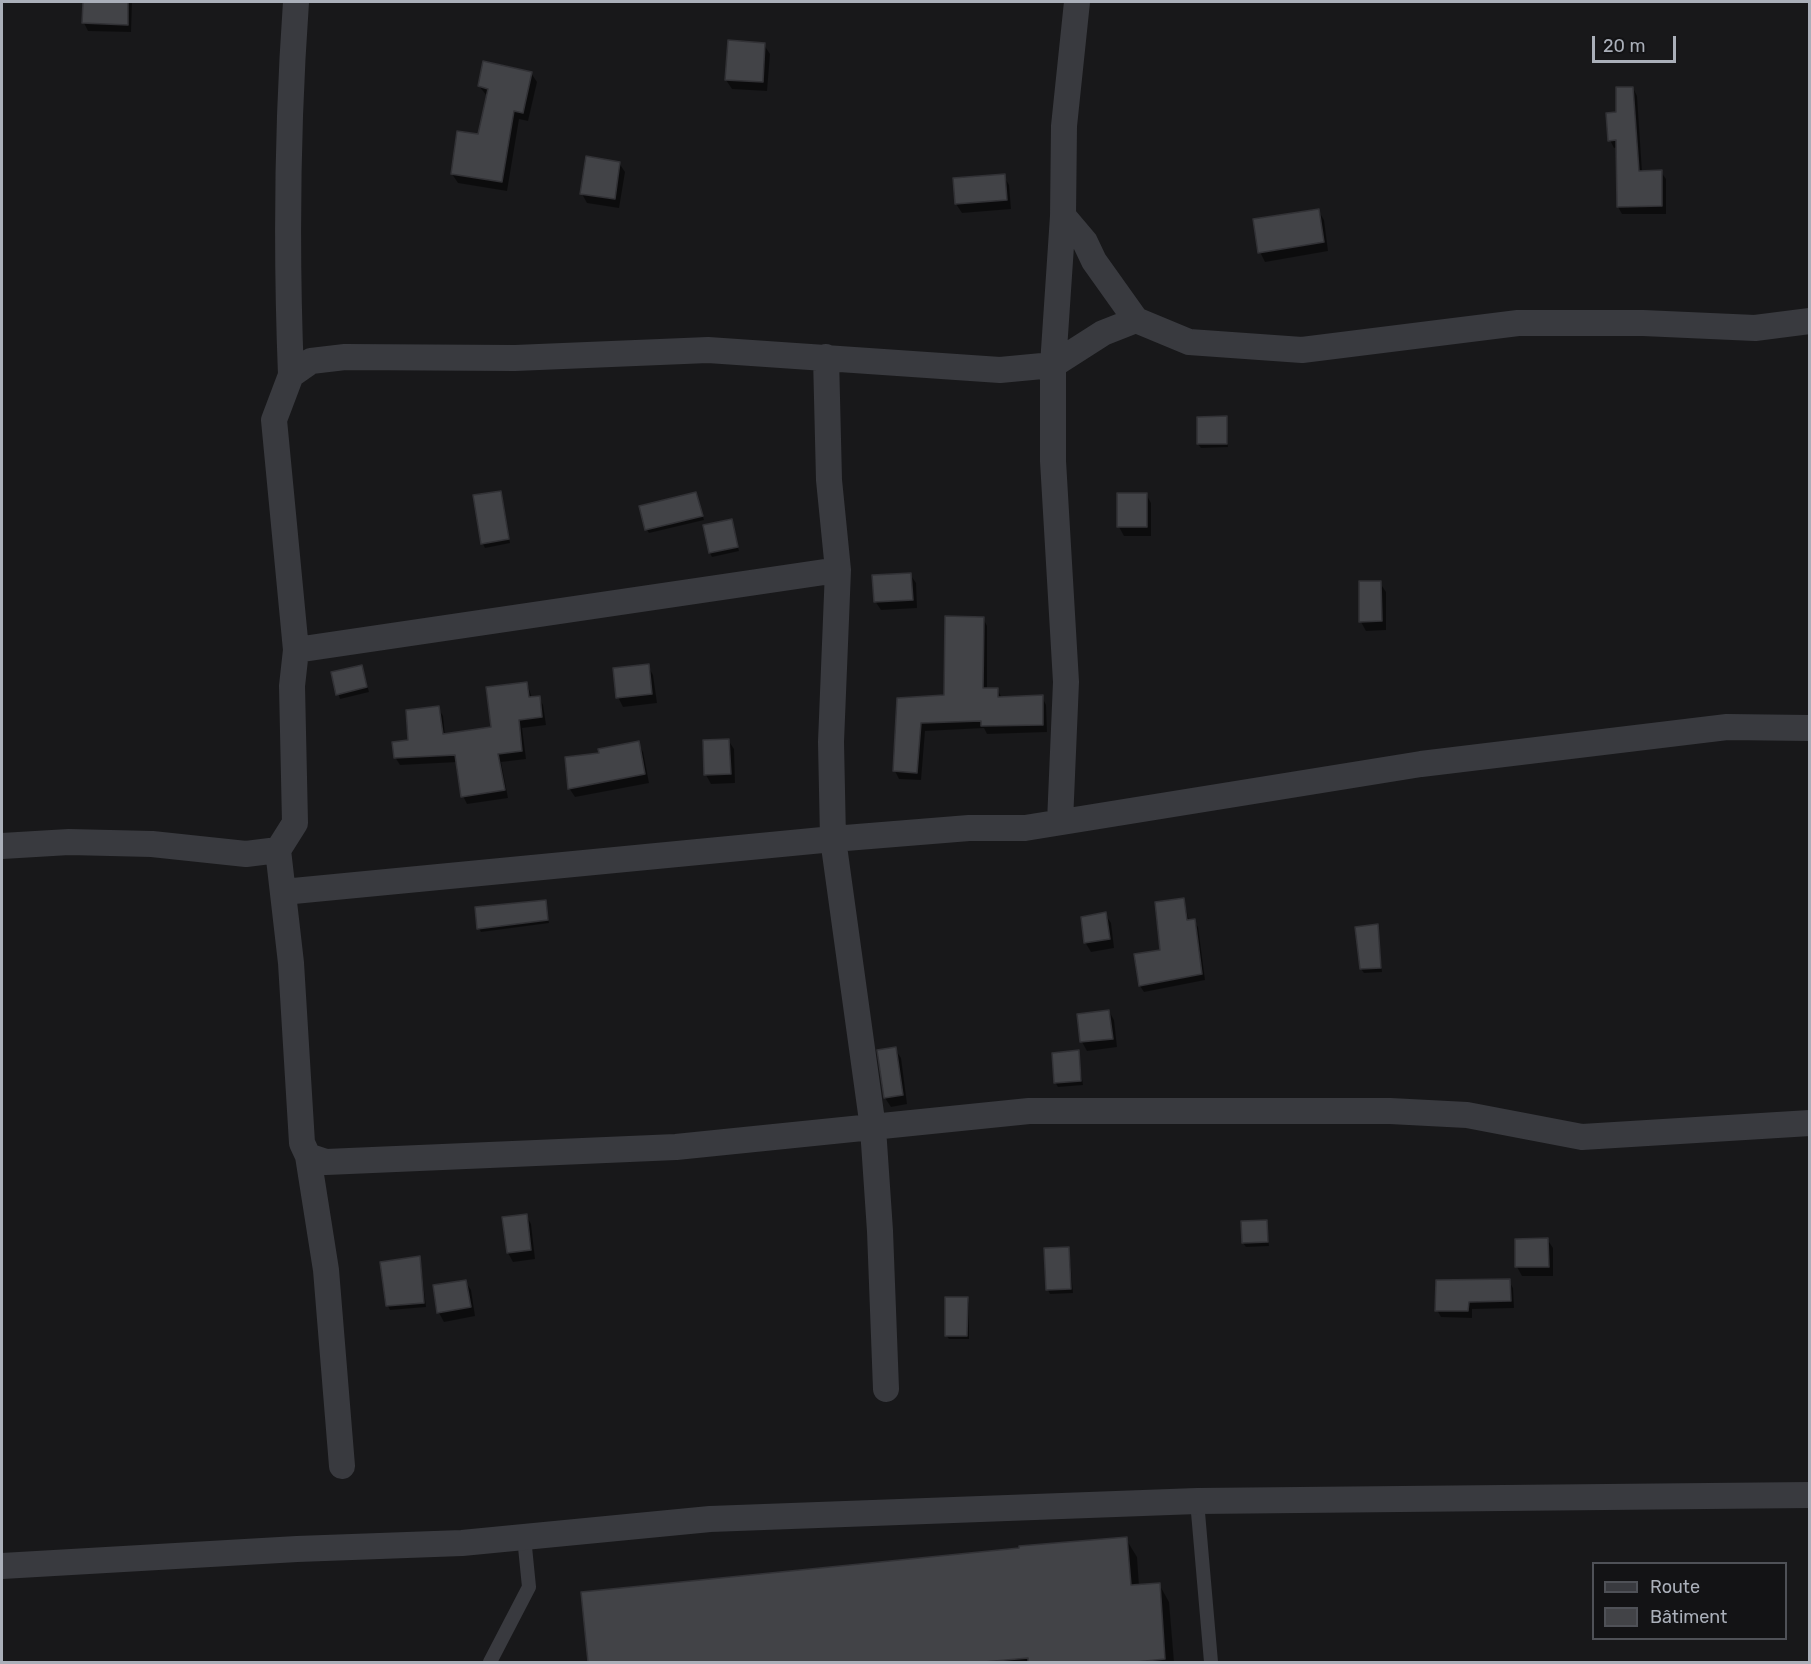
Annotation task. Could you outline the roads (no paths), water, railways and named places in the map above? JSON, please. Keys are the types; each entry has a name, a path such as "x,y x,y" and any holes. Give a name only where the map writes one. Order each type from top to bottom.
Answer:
{"street":[{"path":"296,2 289,99 286,243 291,375 274,420 296,650 292,686 295,823 278,850 291,963 302,1143 308,1156 326,1270 342,1466"},
{"path":"1060,822 1066,682 1053,472 1053,365 1063,216 1064,126 1077,2"},
{"path":"1063,216 1085,242 1094,261 1136,320 1189,342 1302,350 1518,323 1643,323 1755,328 1809,321"},
{"path":"291,375 311,362 345,357 515,358 708,350 1000,370 1053,365 1103,333 1136,320"},
{"path":"826,357 828,480 838,570 831,742 833,839 873,1128 881,1243 886,1389"},
{"path":"296,650 838,570"},
{"path":"283,892 833,839 969,828 1025,828 1433,763 1727,727 1809,728"},
{"path":"2,846 69,842 152,844 246,854 278,850"},
{"path":"308,1156 326,1162 664,1148 1029,1111 1390,1111 1467,1115 1582,1137 1809,1123"},
{"path":"2,1566 297,1549 462,1543 710,1519 1197,1501 1809,1495"}],"lane":[{"path":"1197,1501 1211,1662"},
{"path":"490,1662 529,1587 524,1537"}]}
